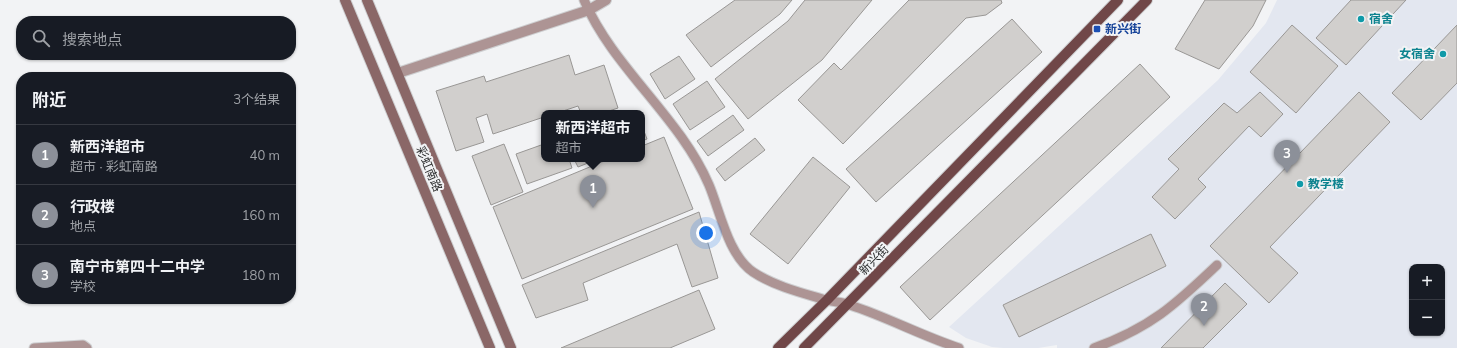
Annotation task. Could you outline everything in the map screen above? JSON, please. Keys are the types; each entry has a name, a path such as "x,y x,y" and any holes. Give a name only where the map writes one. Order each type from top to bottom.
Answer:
{"main road":[{"name":"新兴街","path":"778,348 827,300 1118,0"},
{"name":"新兴街","path":"804,348 1147,0"}],"street":[{"name":"彩虹南路","path":"345,0 490,348"},
{"name":"彩虹南路","path":"367,0 511,348"},
{"path":"398,74 589,10 606,0"}],"lane":[{"path":"584,0 621,60 688,148 708,184 723,228 735,251 752,271 771,282 827,300 849,304 959,348"},
{"path":"1094,348 1123,338 1151,322 1178,302 1217,265"},
{"path":"34,348 84,345 87,348"}],"shaded area":[{"path":"1277,0 1457,0 1457,348 1057,348 1057,345 1038,348 1003,348 992,347 966,338 949,327 1218,80 1266,23"}],"building":[{"path":"735,0 792,0 780,14 711,67 686,35"},
{"path":"805,0 872,0 822,60 748,119 715,79 788,21"},
{"path":"909,0 1001,0 1002,3 986,15 966,18 843,144 798,100 834,63 841,70"},
{"path":"1205,0 1266,0 1253,26 1219,69 1175,49"},
{"name":"宿舍","path":"1351,0 1406,0 1346,65 1316,38"},
{"path":"1012,19 1042,52 876,202 846,169"},
{"path":"1292,25 1338,66 1296,113 1250,72"},
{"name":"女宿舍","path":"1457,25 1457,83 1421,120 1392,93"},
{"path":"569,55 575,75 604,65 618,108 612,110 580,110 578,106 566,110 541,110 541,118 493,134 487,114 476,118 484,142 456,151 436,91 484,76 486,82"},
{"path":"679,56 695,79 665,99 650,74"},
{"path":"1140,64 1170,97 930,320 900,287"},
{"path":"707,81 725,107 690,130 673,104"},
{"path":"1260,92 1283,114 1261,137 1249,126 1198,179 1206,187 1175,219 1152,197 1179,169 1168,159 1224,103 1237,113"},
{"name":"教学楼","path":"1359,92 1390,122 1270,247 1298,273 1269,303 1210,246"},
{"path":"733,115 744,130 708,156 697,141"},
{"path":"664,137 693,209 522,279 493,207 602,162 645,162 645,145"},
{"path":"755,138 765,150 725,181 716,169"},
{"path":"504,144 523,192 491,205 472,156"},
{"path":"541,145 541,162 570,162 572,168 527,184 516,154"},
{"path":"813,157 850,187 788,264 750,234"},
{"path":"576,162 590,162 578,167"},
{"path":"699,212 718,278 692,287 677,244 583,283 588,300 536,318 522,285"},
{"path":"1151,234 1166,266 1019,337 1003,305"},
{"path":"1225,283 1247,304 1203,348 1161,348"},
{"path":"699,290 715,329 670,348 561,348"}],"place":[{"name":"宿舍","path":"1361,19"},
{"name":"新兴街","path":"1097,29"},
{"name":"女宿舍","path":"1443,54"},
{"name":"南宁市第四十二中学","path":"1287,173"},
{"name":"教学楼","path":"1300,184"},
{"name":"新西洋超市","path":"593,208"},
{"name":"行政楼","path":"1204,326"}]}
